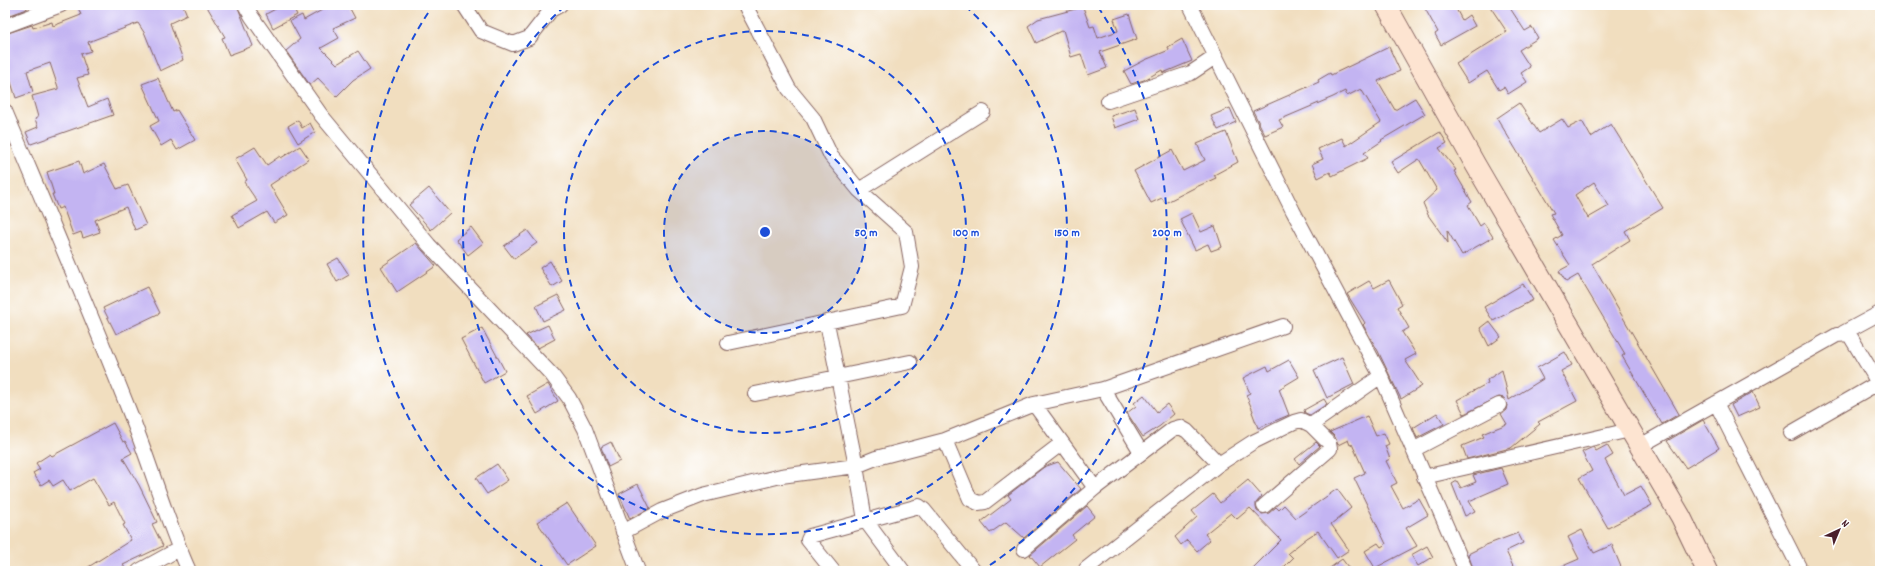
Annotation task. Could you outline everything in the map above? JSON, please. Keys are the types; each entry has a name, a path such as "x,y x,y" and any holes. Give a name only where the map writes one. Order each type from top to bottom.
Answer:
{"main road":[{"path":"1386,5 1479,171 1681,517 1707,571"}],"street":[{"path":"5,26 61,5"},
{"path":"245,5 321,115 442,259 552,375 569,398 585,429 638,571"},
{"path":"464,5 481,31 513,44 529,38 551,10 560,5"},
{"path":"728,344 902,306 912,267 906,232 859,190 831,156 813,118 789,89 745,5"},
{"path":"1190,5 1293,211 1380,376 1466,571"},
{"path":"1108,101 1191,73 1216,57"},
{"path":"5,111 144,447 179,549 189,571"},
{"path":"859,190 983,112"},
{"path":"1843,334 1880,313"},
{"path":"827,323 866,520 903,571"},
{"path":"623,532 662,511 703,495 781,476 856,466 876,458 945,440 1034,404 1103,389 1283,326"},
{"path":"1424,477 1635,438 1716,403 1837,334 1849,334 1879,386 1791,432"},
{"path":"755,394 910,362"},
{"path":"1311,425 1380,376"},
{"path":"1103,389 1141,452"},
{"path":"1716,403 1801,571"},
{"path":"1034,404 1095,488"},
{"path":"1413,450 1499,405"},
{"path":"1086,570 1219,464 1253,442 1294,422 1301,420 1311,425 1329,443 1330,449 1264,506"},
{"path":"1024,549 1095,488 1173,429 1180,427 1187,431 1219,464"},
{"path":"945,440 970,499 978,503 985,502 1062,443"},
{"path":"832,571 808,540 808,538 813,534 917,506 922,507 974,571"},
{"path":"139,571 179,549"}],"building":[{"path":"5,5 26,5 27,9 5,17"},
{"path":"77,5 183,5 187,15 170,23 183,60 160,71 145,34 138,23 88,42 91,51 81,54 88,75 77,78 88,107 107,99 113,115 31,144 26,132 38,127 35,119 38,117 32,96 58,89 58,87 50,63 27,71 33,92 16,98 10,79 5,80 5,34 32,25 33,28 52,22 53,26 81,15"},
{"path":"206,5 237,5 253,46 229,55 222,38 225,37"},
{"path":"283,5 292,5 297,15 273,28 266,14"},
{"path":"331,5 348,5 355,18 333,28 339,38 321,48 337,64 358,51 370,69 353,80 336,97 318,78 310,85 286,51 300,39 290,21 302,15 304,20"},
{"path":"1423,5 1454,5 1462,20 1469,15 1475,26 1441,45 1435,34 1438,32"},
{"path":"1489,5 1508,5 1525,31 1532,27 1538,38 1519,50 1530,67 1521,73 1527,82 1508,94 1504,87 1499,90 1487,71 1468,83 1456,64 1507,32"},
{"path":"1083,7 1090,27 1094,26 1098,38 1118,31 1114,19 1129,14 1137,39 1100,52 1107,68 1088,75 1081,54 1071,57 1063,30 1036,43 1028,26 1038,19"},
{"path":"1182,39 1192,61 1163,73 1162,70 1144,80 1131,84 1124,71 1169,50 1168,47"},
{"path":"1389,47 1400,71 1378,81 1395,110 1415,98 1425,114 1381,140 1382,141 1364,153 1368,158 1332,176 1330,172 1318,178 1312,164 1323,159 1318,149 1342,138 1346,146 1381,122 1361,89 1347,96 1345,91 1279,120 1283,127 1265,135 1253,111 1319,82 1318,80 1330,73 1331,75"},
{"path":"158,78 173,112 177,110 195,140 177,150 171,140 161,146 150,126 159,121 142,84"},
{"path":"1519,103 1539,133 1562,119 1568,128 1582,121 1591,137 1611,124 1663,208 1625,231 1630,240 1592,264 1679,414 1662,424 1622,356 1625,354 1578,275 1566,282 1559,271 1570,265 1554,240 1562,235 1550,214 1554,213 1497,118","holes":["1594,182 1609,206 1588,218 1575,195"]},
{"path":"1135,108 1139,119 1115,128 1111,116"},
{"path":"1230,108 1236,122 1218,130 1211,116"},
{"path":"298,120 302,128 310,123 315,132 298,143 288,126"},
{"path":"1226,132 1238,162 1214,175 1216,178 1165,203 1162,198 1151,203 1134,171 1172,150 1183,171 1205,160 1197,144"},
{"path":"1440,132 1447,143 1439,148 1456,170 1454,171 1472,202 1468,205 1480,226 1484,223 1493,237 1462,255 1447,230 1448,243 1428,215 1423,203 1437,190 1419,159 1398,173 1391,162"},
{"path":"300,146 309,159 270,185 288,215 274,223 267,212 239,228 232,215 257,201 244,182 247,180 235,159 255,147 267,165 280,156 281,158"},
{"path":"79,161 83,174 104,164 117,189 128,185 146,225 135,230 126,207 95,220 100,232 83,238 81,232 73,235 63,207 58,209 52,194 54,194 47,172"},
{"path":"429,188 450,213 431,230 409,205"},
{"path":"1192,213 1201,232 1215,226 1222,247 1211,251 1208,244 1195,250 1180,219"},
{"path":"471,227 483,243 468,255 456,239"},
{"path":"527,230 537,243 514,259 504,246"},
{"path":"416,243 436,266 397,292 381,267"},
{"path":"338,258 349,275 337,282 327,264"},
{"path":"550,261 562,281 552,287 540,268"},
{"path":"1389,280 1402,304 1397,307 1409,328 1402,332 1416,354 1405,360 1422,386 1401,399 1378,351 1363,325 1365,323 1347,294 1369,281 1374,288"},
{"path":"1523,284 1533,300 1493,321 1484,307"},
{"path":"147,287 160,313 116,334 103,308"},
{"path":"558,295 566,310 543,321 536,306"},
{"path":"1489,321 1501,337 1489,346 1480,328"},
{"path":"548,325 555,339 538,348 526,335"},
{"path":"482,328 505,371 484,383 461,339"},
{"path":"1565,352 1572,365 1561,371 1577,401 1538,422 1540,424 1511,448 1467,459 1462,446 1484,437 1482,434 1507,424 1501,414 1506,410 1507,405 1504,398 1499,397 1464,414 1457,400 1488,383 1487,380 1502,370 1509,400 1543,379 1537,368"},
{"path":"1342,357 1354,384 1327,398 1314,370"},
{"path":"1289,360 1299,377 1279,389 1289,415 1258,428 1246,395 1250,393 1243,378 1267,366 1269,371"},
{"path":"548,384 558,401 537,414 527,396"},
{"path":"1753,392 1760,407 1737,417 1731,405"},
{"path":"1144,395 1157,412 1167,404 1174,414 1160,426 1143,437 1127,413 1136,406 1134,403"},
{"path":"1324,399 1327,404 1310,415 1305,413 1304,410"},
{"path":"1437,413 1444,424 1417,438 1413,428"},
{"path":"1367,416 1376,436 1384,433 1389,444 1385,446 1390,459 1386,461 1397,483 1391,486 1403,508 1419,499 1428,515 1406,528 1417,546 1375,568 1365,551 1378,543 1381,547 1386,544 1354,478 1365,473 1352,444 1350,445 1348,440 1338,445 1335,437 1330,432"},
{"path":"1703,420 1719,448 1686,468 1667,441"},
{"path":"113,423 123,442 125,441 132,453 123,458 139,485 157,522 152,524 163,546 123,565 127,571 82,571 131,540 114,502 109,505 93,478 70,491 63,480 53,486 49,480 41,485 33,473 40,469 36,463 50,454 52,456"},
{"path":"611,442 620,461 608,467 601,447"},
{"path":"1316,442 1320,446 1299,464 1295,459"},
{"path":"1607,445 1613,455 1605,460 1624,495 1641,486 1652,505 1608,528 1579,478 1592,471 1582,452 1593,447 1596,451"},
{"path":"1058,462 1081,489 1024,538 1006,522 990,533 981,522 1011,499 1008,495 1044,467"},
{"path":"497,464 508,480 487,494 476,478"},
{"path":"1501,468 1508,484 1469,501 1475,511 1465,516 1452,484 1457,481 1461,488 1476,482 1473,475"},
{"path":"1248,480 1262,496 1256,503 1257,511 1262,514 1269,513 1276,507 1279,510 1284,505 1296,518 1337,489 1351,508 1331,524 1349,550 1337,558 1318,531 1288,553 1293,558 1280,571 1250,571 1281,540 1250,508 1237,519 1231,513 1205,534 1210,540 1197,551 1187,540 1181,545 1175,537 1197,517 1192,511 1213,494 1220,503"},
{"path":"638,484 650,508 630,519 619,494"},
{"path":"567,503 596,546 567,565 537,522"},
{"path":"1087,506 1095,516 1072,535 1075,539 1040,567 1030,555"},
{"path":"1582,530 1594,553 1612,545 1621,567 1611,571 1551,571 1579,559 1568,537"},
{"path":"1518,533 1523,543 1506,551 1515,571 1474,571 1468,554 1486,545"},
{"path":"1427,546 1433,557 1418,566 1411,555"},
{"path":"1342,559 1351,571 1326,571"}]}
